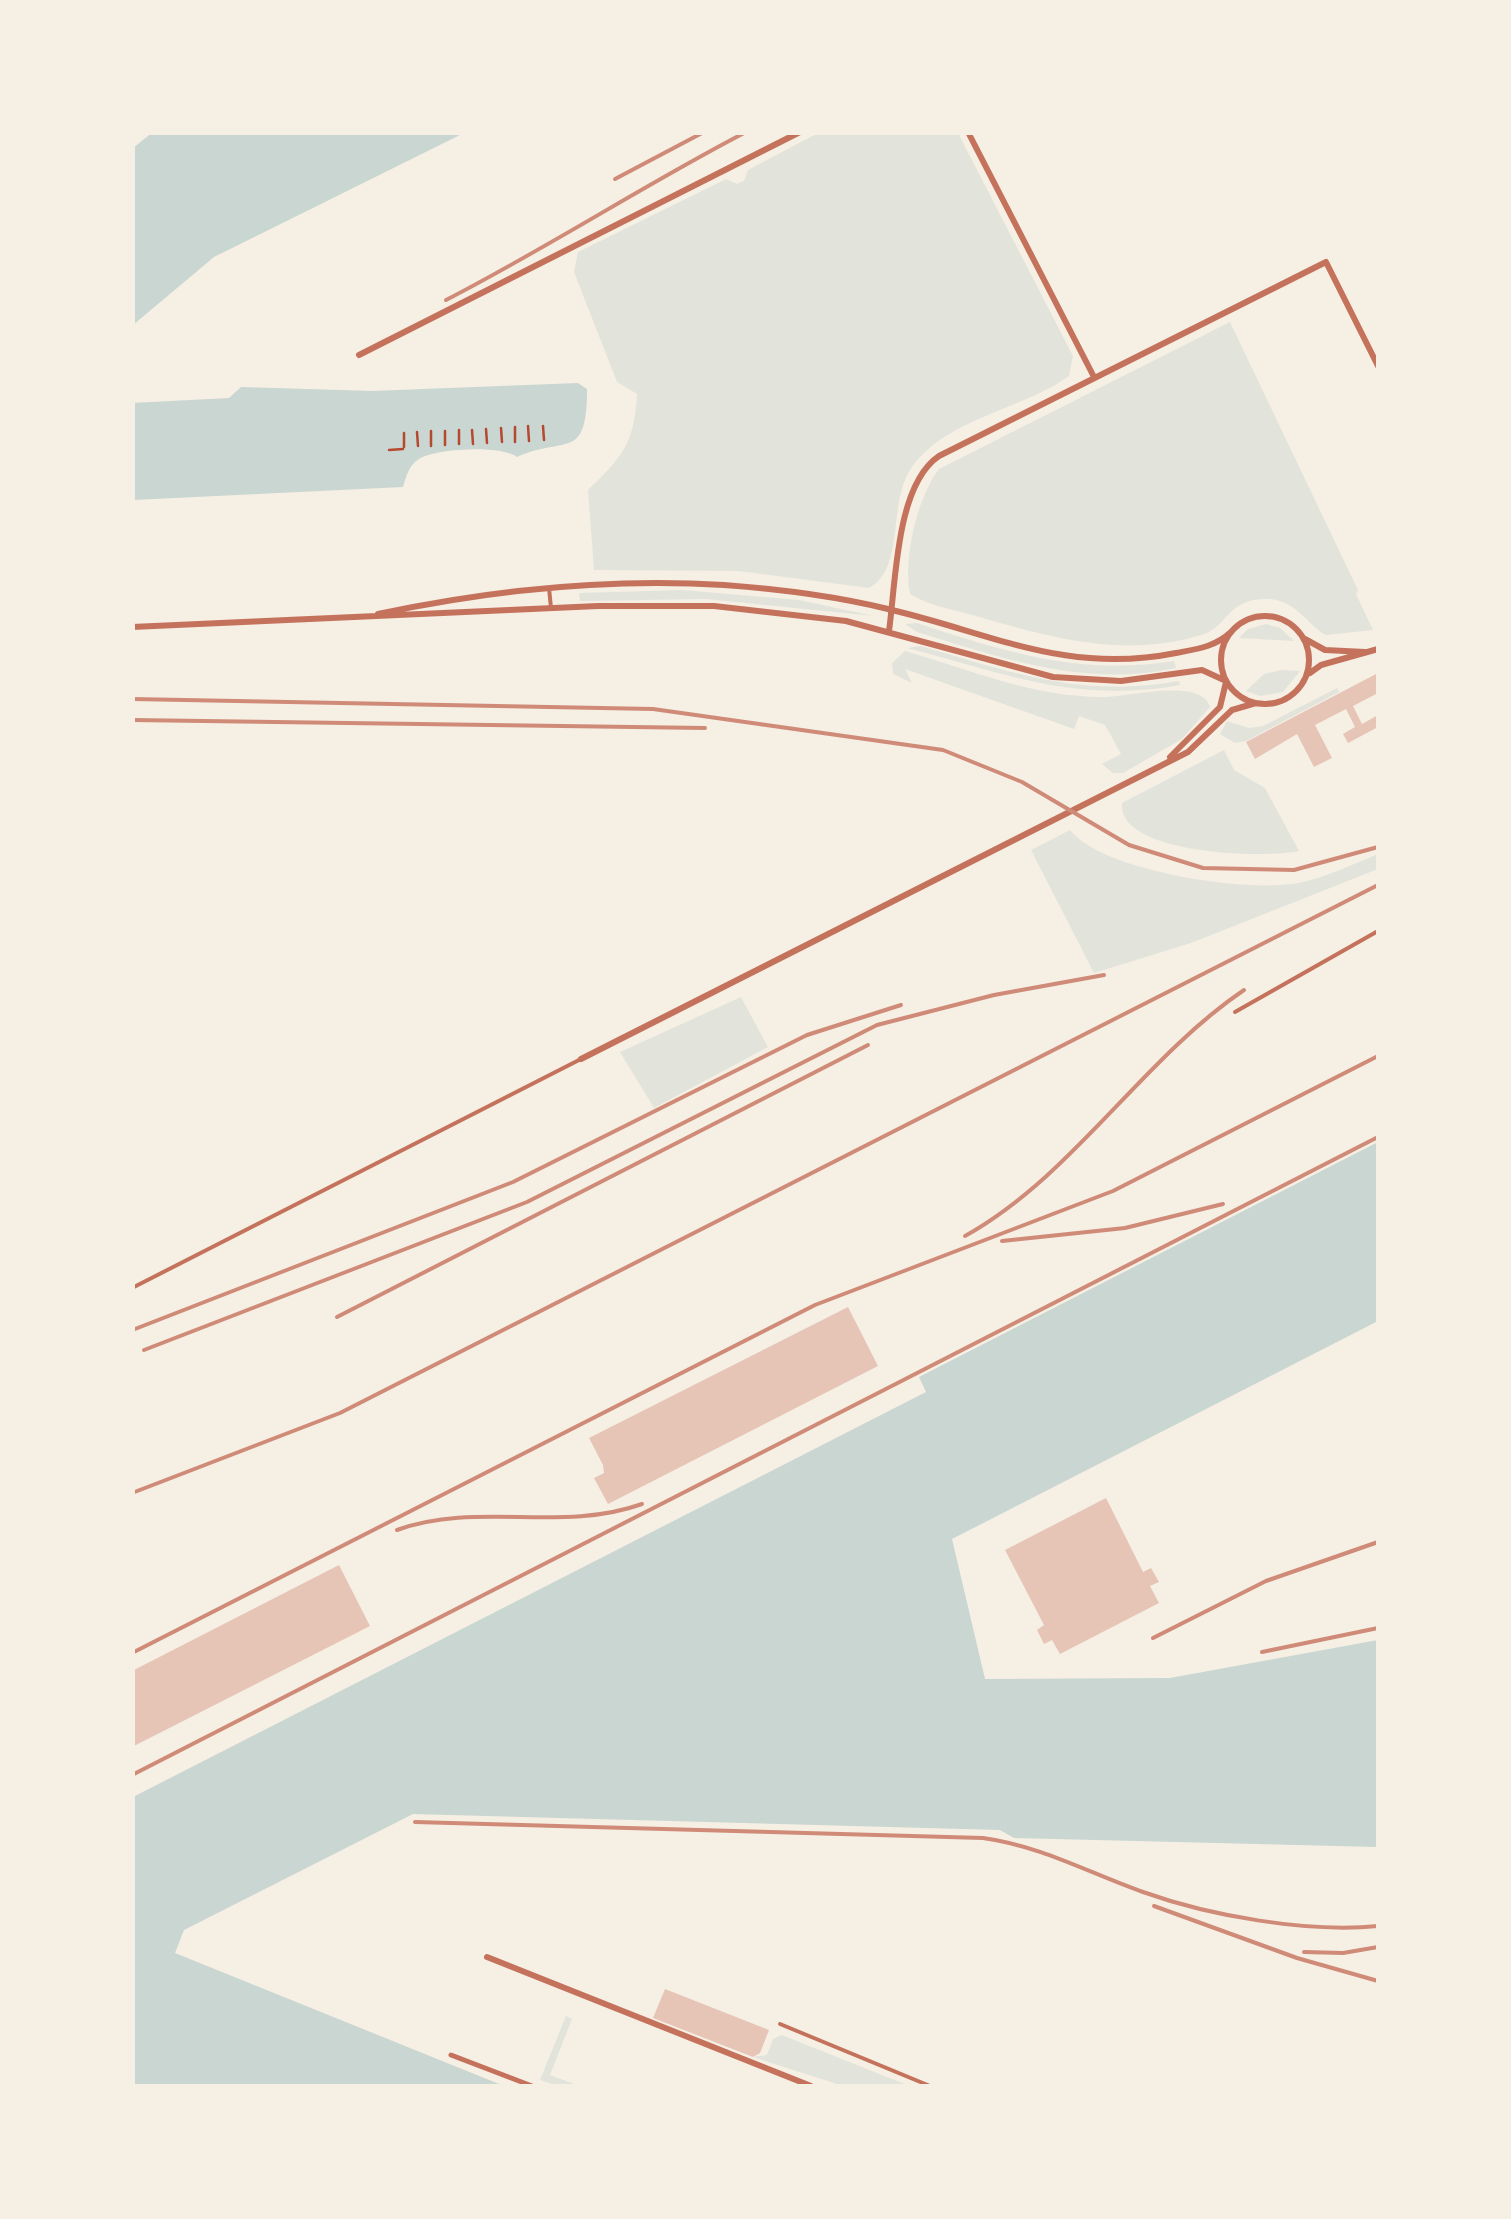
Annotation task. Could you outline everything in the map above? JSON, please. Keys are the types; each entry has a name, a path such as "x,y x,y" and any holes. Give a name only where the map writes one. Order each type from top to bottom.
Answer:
{"street":[{"path":"359,355 800,132"},
{"path":"968,132 1094,376"},
{"path":"888,631 908,504 923,469 939,456 1326,262 1378,366"},
{"path":"357,617 473,595 549,588 725,586 892,610 1026,651 1083,660 1176,653 1209,646 1248,619 1270,616 1290,624 1324,650 1377,650"},
{"path":"132,627 551,608 729,606 817,616 888,631 1053,677 1112,681 1200,670 1226,681 1240,697 1256,704"},
{"path":"1163,762 1210,720 1224,699 1226,681 1221,656 1231,632"},
{"path":"1302,636 1309,656 1306,678"},
{"path":"580,1059 1195,748 1234,710 1289,697 1321,665 1377,650"},
{"path":"486,1957 810,2086"},
{"path":"452,2055 532,2086"}],"lane":[{"path":"549,588 551,608"},
{"path":"1235,1012 1378,931"},
{"path":"132,1288 580,1059"},
{"path":"780,2024 930,2086"}],"path":[{"path":"528,426 529,441"},
{"path":"543,426 544,440"},
{"path":"514,427 516,442"},
{"path":"486,428 487,443"},
{"path":"501,428 502,442"},
{"path":"458,430 459,444"},
{"path":"472,430 473,444"},
{"path":"445,431 446,445"},
{"path":"417,432 418,446"},
{"path":"431,432 432,446"},
{"path":"388,450 403,448 404,433"}],"shaded area":[{"path":"153,132 464,133 214,257 133,325 133,148"},
{"path":"818,133 958,133 1073,356 1069,376 962,427 924,453 903,484 888,566 869,588 739,571 594,570 588,490 624,448 633,425 637,394 617,382 574,272 578,252 726,179 737,184 744,181 748,170"},
{"path":"1230,322 1358,590 1356,594 1373,630 1326,635 1294,608 1269,599 1245,602 1204,634 1146,645 1089,643 1032,632 934,605 910,594 908,563 914,529 924,496 939,469"},
{"path":"578,383 587,389 586,412 583,428 570,442 517,457 484,449 428,455 413,464 403,487 133,500 132,403 229,398 241,387 372,391"},
{"path":"682,590 799,600 874,616 706,599 580,601 579,593"},
{"path":"917,623 1044,659 1107,665 1174,661 1176,668 1109,674 1044,667 917,632 905,624"},
{"path":"1266,624 1280,628 1294,641 1239,638 1248,629"},
{"path":"921,646 1078,685 1179,681 1180,685 1142,690 1073,688 1008,676 907,648"},
{"path":"905,651 1052,692 1103,697 1179,691 1204,698 1210,707 1182,739 1123,773 1113,773 1102,764 1121,754 1105,725 1079,716 1074,729 905,669 912,683 893,674 892,663"},
{"path":"1300,671 1283,692 1260,696 1246,691 1264,674"},
{"path":"1337,688 1339,692 1246,741 1235,743 1220,734 1227,721 1249,728 1263,726"},
{"path":"1224,750 1234,770 1265,788 1299,851 1255,854 1195,849 1142,833 1127,820 1122,803"},
{"path":"1070,830 1112,857 1176,876 1211,881 1245,885 1298,883 1378,854 1378,869 1191,943 1094,973 1031,850"},
{"path":"741,997 768,1047 654,1108 620,1052"},
{"path":"1378,1142 1378,1321 952,1539 985,1679 1170,1678 1378,1640 1378,1847 1014,1838 1000,1830 413,1814 184,1930 175,1953 504,2086 133,2086 133,1797 926,1392 919,1377"},
{"path":"566,2016 572,2019 550,2075 580,2086 558,2086 540,2080"},
{"path":"782,2035 907,2086 843,2086 753,2057 767,2055 773,2039"}],"building":[{"path":"1378,673 1378,693 1353,706 1362,724 1378,715 1378,727 1348,743 1343,734 1355,727 1346,709 1315,725 1332,758 1314,767 1297,734 1255,759 1246,742"},
{"path":"848,1307 878,1366 608,1504 594,1478 604,1473 603,1465 589,1438"},
{"path":"1106,1498 1143,1572 1151,1568 1159,1582 1150,1586 1159,1603 1060,1654 1052,1640 1044,1644 1037,1630 1044,1625 1005,1550"},
{"path":"339,1565 370,1626 132,1747 132,1671"},
{"path":"665,1989 769,2030 760,2053 753,2057 653,2018"}],"railway":[{"path":"615,179 704,132"},
{"path":"446,300 746,132"},
{"path":"132,699 653,709 943,750 1022,782 1129,845 1203,868 1294,870 1378,847"},
{"path":"132,720 705,728"},
{"path":"132,1493 340,1413 1378,885"},
{"path":"144,1350 527,1202 877,1025 994,995 1104,975"},
{"path":"965,1236 1040,1182 1172,1049 1244,990"},
{"path":"135,1329 513,1182 807,1035 901,1005"},
{"path":"337,1317 868,1045"},
{"path":"132,1653 815,1305 1113,1191 1378,1056"},
{"path":"132,1775 1378,1137"},
{"path":"1002,1241 1125,1228 1223,1204"},
{"path":"397,1530 458,1518 581,1516 642,1504"},
{"path":"1153,1638 1266,1581 1378,1542"},
{"path":"1262,1652 1378,1628"},
{"path":"415,1822 983,1838 1025,1847 1143,1892 1228,1915 1291,1925 1378,1926"},
{"path":"1154,1906 1297,1958 1378,1981"},
{"path":"1304,1952 1343,1953 1378,1947"}]}
